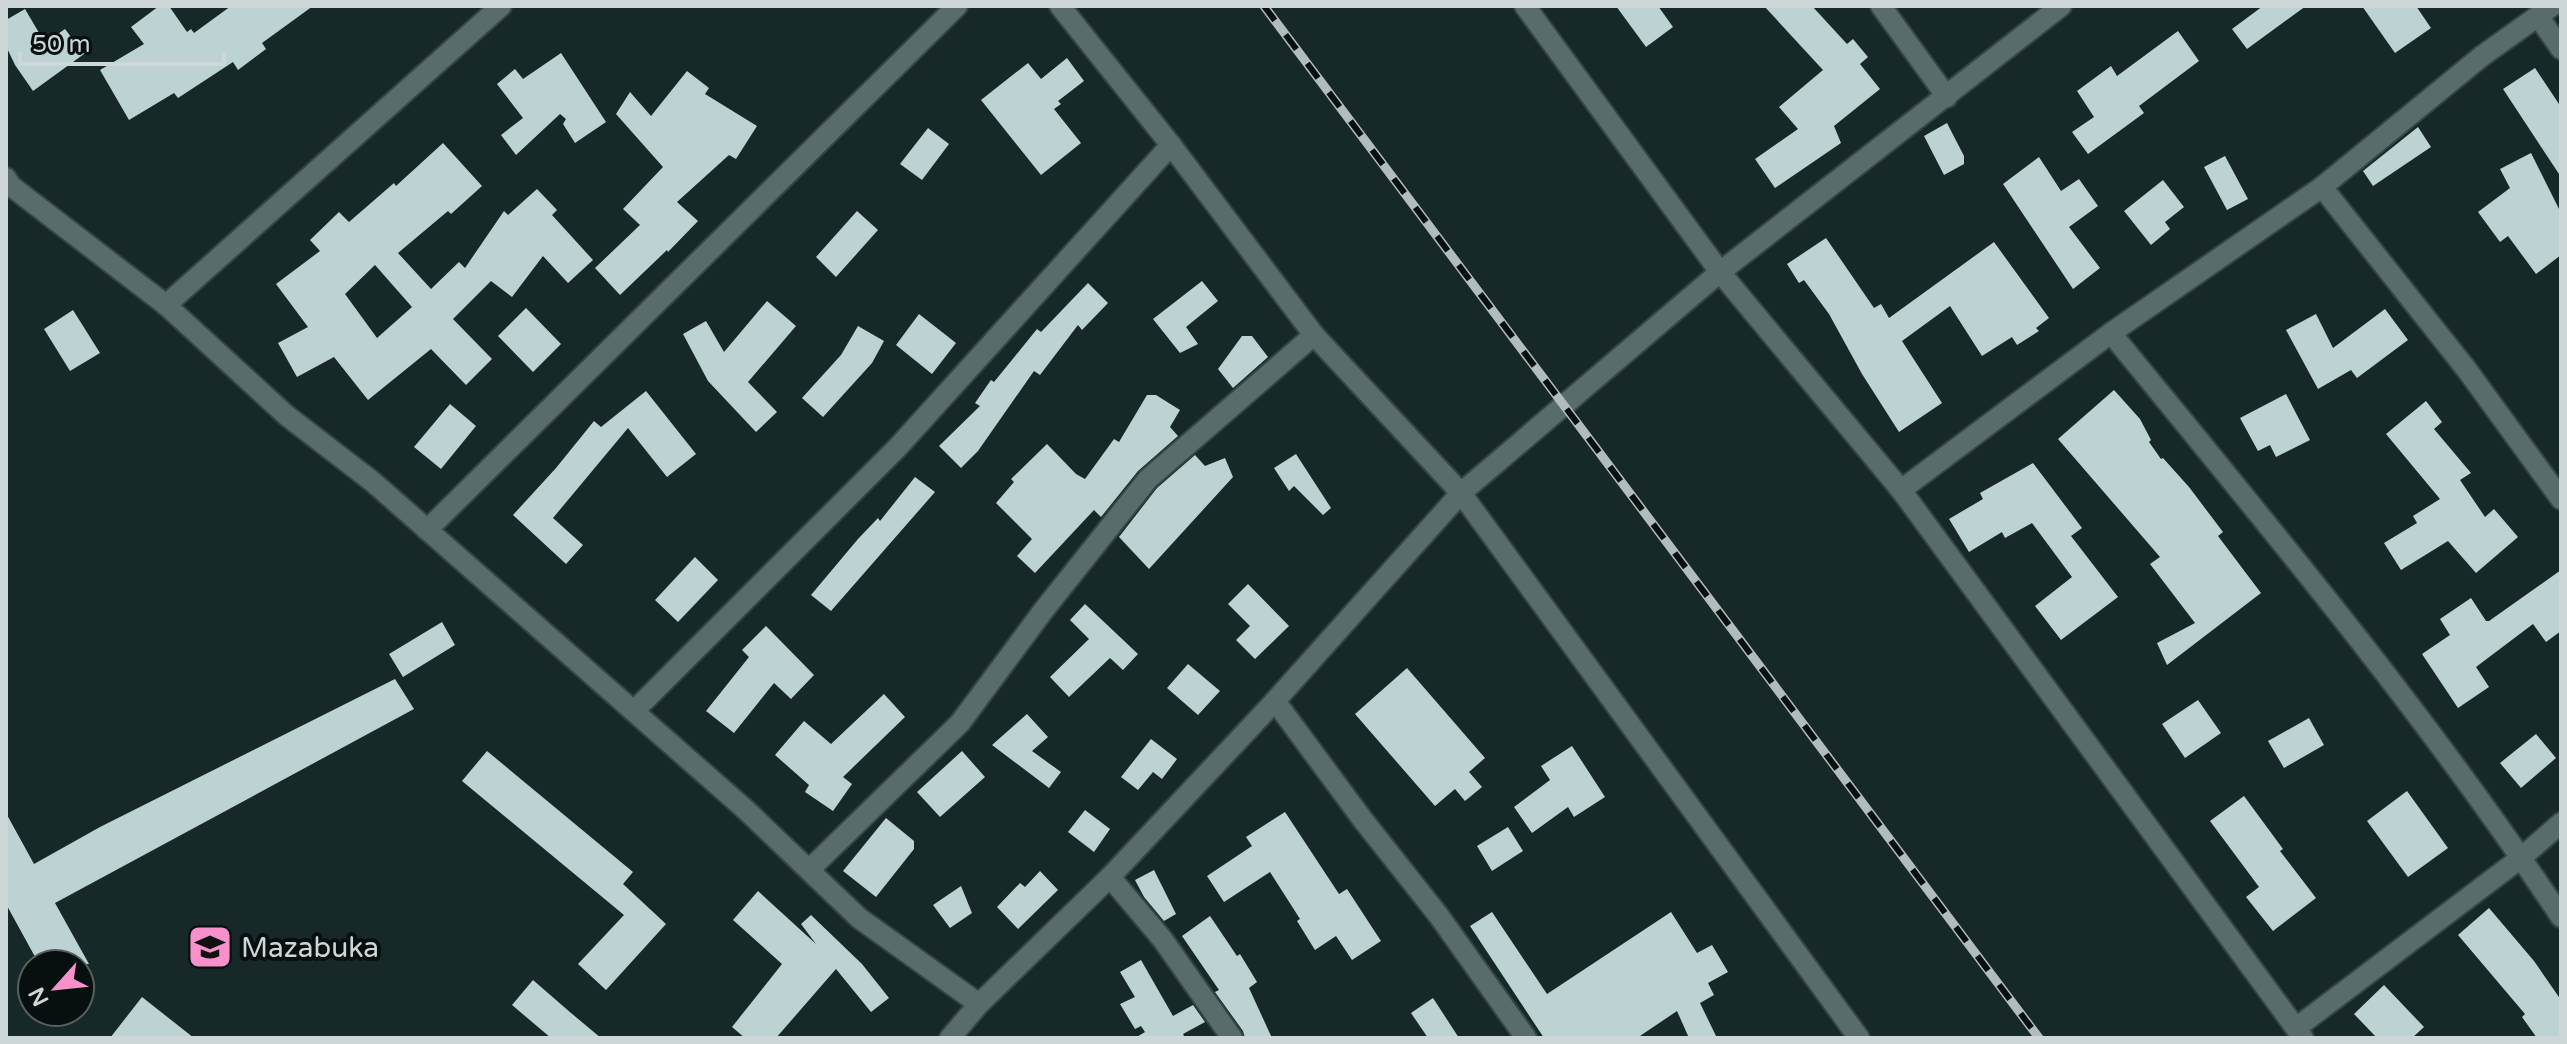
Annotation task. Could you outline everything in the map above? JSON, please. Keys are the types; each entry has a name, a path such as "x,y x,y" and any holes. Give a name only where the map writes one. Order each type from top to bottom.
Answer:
{"street":[{"path":"166,305 501,6"},
{"path":"427,530 957,6"},
{"path":"1060,6 1171,145 1314,335 1461,493 1859,1038"},
{"path":"1525,6 1720,272 1901,490 2300,1033 2561,823"},
{"path":"1881,6 1947,97"},
{"path":"950,1038 979,1004 1110,877 1275,701 1461,493 1720,272 2061,6"},
{"path":"1901,490 2111,333 2322,187 2482,56 2545,11 2561,49"},
{"path":"634,711 898,447 1171,145"},
{"path":"8,185 166,305 286,415 373,482 746,810 859,918 979,1004"},
{"path":"2322,187 2467,370 2561,499"},
{"path":"2111,333 2295,558 2436,739 2522,857 2561,917"},
{"path":"810,869 960,723 1043,611 1148,479 1314,335"},
{"path":"1275,701 1439,916 1526,1038"},
{"path":"1110,877 1163,940 1232,1038"}],"building":[{"path":"159,6 169,6 187,32 191,29 194,33 231,6 313,6 262,43 266,49 238,70 233,62 178,98 174,93 129,120 100,70 144,44 131,27"},
{"path":"1616,6 1658,6 1673,27 1646,47"},
{"path":"1764,6 1812,6 1847,44 1853,39 1868,57 1860,64 1880,89 1834,126 1841,143 1775,188 1755,159 1798,129 1779,107 1823,70"},
{"path":"2263,6 2306,6 2247,49 2232,29"},
{"path":"2362,6 2416,6 2431,28 2395,53"},
{"path":"25,9 45,43 65,29 84,54 33,91 6,46 6,20"},
{"path":"2178,31 2199,61 2139,106 2144,113 2088,154 2072,132 2094,117 2077,91 2111,66 2117,76"},
{"path":"561,53 606,122 575,143 563,124 566,119 560,114 516,155 501,135 523,118 497,84 515,69 523,79"},
{"path":"1067,58 1084,81 1058,101 1061,104 1054,109 1081,143 1041,175 981,100 1028,63 1041,79"},
{"path":"2535,68 2561,107 2561,177 2503,89"},
{"path":"687,71 709,88 705,94 757,126 736,159 729,155 677,202 698,221 620,295 595,268 640,225 623,209 663,167 616,114 630,92 651,116"},
{"path":"1947,123 1964,156 1964,164 1944,175 1924,136"},
{"path":"2418,127 2431,147 2373,186 2363,171"},
{"path":"928,128 949,144 922,180 900,164"},
{"path":"443,143 482,186 451,214 448,211 398,253 431,289 459,262 465,268 504,211 508,215 537,189 557,210 552,215 593,260 568,283 543,256 512,297 491,281 453,319 492,359 466,385 431,349 368,400 334,357 297,377 278,343 308,327 276,284 320,251 310,240 339,212 349,222 394,183 396,186","holes":["375,265 412,307 377,338 345,294"]},
{"path":"2531,153 2561,213 2561,255 2536,274 2508,236 2500,242 2478,212 2510,188 2500,169"},
{"path":"2225,156 2248,199 2227,210 2204,167"},
{"path":"2039,157 2061,191 2079,179 2098,206 2069,227 2100,268 2073,289 2003,184"},
{"path":"2163,180 2184,207 2165,222 2170,229 2151,245 2124,211"},
{"path":"857,211 878,230 836,277 816,257"},
{"path":"1826,238 1874,308 1881,304 1889,318 1994,242 2049,318 2036,328 2039,331 2017,345 2012,337 1982,356 1950,306 1902,341 1942,403 1899,432 1829,314 1804,280 1799,283 1787,264"},
{"path":"1202,281 1218,301 1186,327 1198,344 1180,353 1153,319"},
{"path":"1088,283 1108,303 1082,330 1078,325 1040,375 1034,371 978,451 961,468 939,446 980,406 975,403 991,380 994,382 1037,329 1041,332"},
{"path":"767,301 796,326 748,382 777,412 756,432 708,381 683,334 706,321 724,352"},
{"path":"526,308 561,344 533,372 498,336"},
{"path":"2385,309 2408,340 2357,378 2351,370 2318,389 2286,330 2316,314 2333,348"},
{"path":"73,310 100,353 70,371 44,329"},
{"path":"919,314 956,343 932,374 896,345"},
{"path":"858,326 884,341 872,363 823,417 802,398 841,355"},
{"path":"1242,336 1252,336 1268,357 1233,388 1218,369"},
{"path":"2114,390 2140,419 2151,440 2149,442 2161,459 2189,487 2223,532 2218,536 2261,593 2167,665 2157,643 2195,623 2150,564 2160,557 2058,439"},
{"path":"646,391 696,454 667,477 628,428 553,518 583,545 566,564 513,515 594,421 601,427"},
{"path":"2286,394 2310,440 2276,457 2270,445 2258,451 2240,418"},
{"path":"1147,395 1156,395 1180,410 1170,427 1178,436 1138,471 1101,517 1094,510 1035,573 1017,556 1032,539 996,503 1014,482 1011,479 1047,444 1076,474 1085,479 1114,439 1119,442"},
{"path":"2426,401 2442,422 2434,429 2471,473 2460,480 2485,517 2494,509 2518,537 2476,573 2448,541 2401,570 2384,543 2417,523 2413,516 2440,499 2386,434"},
{"path":"450,404 476,426 441,469 414,447"},
{"path":"1296,454 1331,508 1323,515 1294,486 1289,491 1274,468"},
{"path":"1195,455 1205,466 1225,458 1233,477 1149,569 1119,537 1157,488"},
{"path":"2033,463 2082,528 2071,536 2118,597 2061,640 2035,606 2072,577 2032,523 2005,538 2002,532 1969,552 1949,519 1983,499 1980,493"},
{"path":"915,477 935,492 831,611 811,595 858,539 878,518 880,521"},
{"path":"695,557 718,580 678,622 655,600"},
{"path":"2561,570 2561,631 2546,642 2533,624 2476,667 2489,687 2458,708 2422,654 2450,635 2440,619 2471,598 2489,621"},
{"path":"1248,584 1289,626 1255,659 1236,640 1250,626 1228,604"},
{"path":"1085,604 1138,654 1123,670 1110,658 1069,697 1050,677 1089,639 1070,620"},
{"path":"442,622 455,645 403,677 389,654"},
{"path":"766,626 814,675 791,699 774,683 734,733 706,711 749,657 742,650"},
{"path":"1188,664 1220,691 1198,715 1167,688"},
{"path":"1407,668 1485,758 1469,772 1482,787 1465,801 1455,789 1435,806 1355,714"},
{"path":"395,679 414,709 55,903 80,948 30,948 6,904 6,813 34,864 100,827"},
{"path":"884,694 905,717 843,777 852,784 833,811 805,792 809,785 775,755 804,721 831,744"},
{"path":"2198,700 2221,733 2185,758 2162,724"},
{"path":"1027,714 1048,737 1032,751 1061,772 1049,788 992,745"},
{"path":"2309,718 2324,745 2284,768 2268,741"},
{"path":"2536,734 2556,758 2521,788 2500,763"},
{"path":"1151,739 1177,759 1162,779 1153,772 1138,790 1121,777"},
{"path":"1572,746 1605,797 1574,817 1568,807 1532,833 1514,807 1550,780 1541,766"},
{"path":"487,751 633,872 623,884 666,924 606,990 578,964 624,915 462,781"},
{"path":"962,751 985,777 940,817 917,792"},
{"path":"2407,791 2448,848 2408,877 2367,821"},
{"path":"2244,796 2316,898 2273,931 2246,897 2259,887 2210,821"},
{"path":"1085,810 1110,829 1094,852 1068,832"},
{"path":"1285,812 1339,894 1347,889 1381,941 1352,960 1336,936 1315,950 1297,921 1300,919 1270,872 1224,902 1207,876 1252,846 1246,837"},
{"path":"886,818 914,841 914,849 876,897 843,871"},
{"path":"1508,827 1523,851 1492,871 1477,846"},
{"path":"1154,870 1176,914 1164,921 1144,897 1135,880"},
{"path":"1040,871 1058,890 1018,929 997,907 1020,883 1025,887"},
{"path":"961,886 972,913 950,928 933,905"},
{"path":"758,891 816,944 801,924 811,915 862,964 889,998 871,1012 836,969 776,1038 745,1038 732,1027 782,964 733,920"},
{"path":"2489,908 2534,961 2561,1000 2561,1038 2537,1038 2522,1017 2525,1014 2458,935"},
{"path":"1492,912 1547,994 1671,912 1697,953 1712,945 1728,972 1708,983 1714,995 1700,1003 1717,1038 1689,1038 1677,1011 1637,1038 1544,1038 1470,926"},
{"path":"1210,916 1257,982 1249,988 1272,1038 1245,1038 1215,992 1219,990 1182,936"},
{"path":"1141,960 1173,1016 1193,1005 1205,1022 1183,1034 1185,1038 1135,1038 1145,1032 1141,1026 1135,1029 1120,1004 1135,997 1120,972"},
{"path":"533,980 601,1038 551,1038 512,1005"},
{"path":"2384,985 2424,1027 2412,1038 2377,1038 2354,1014"},
{"path":"142,997 194,1038 110,1038"},
{"path":"1433,998 1459,1038 1428,1038 1411,1013"}],"railway":[{"path":"1264,6 2039,1038"}],"place":[{"name":"Mazabuka","path":"210,947"}]}
